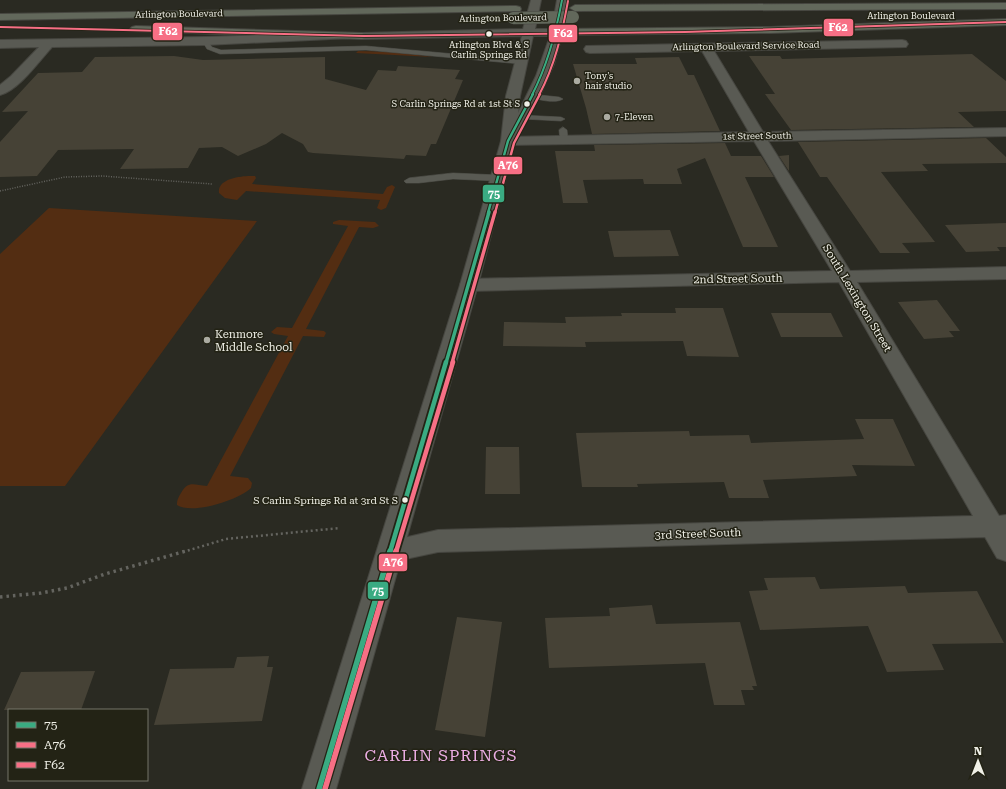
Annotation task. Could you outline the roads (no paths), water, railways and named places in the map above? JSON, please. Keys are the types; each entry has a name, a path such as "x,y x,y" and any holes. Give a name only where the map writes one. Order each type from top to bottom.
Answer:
{"highway":[{"path":"1001,0 1006,0"},
{"path":"88,16 273,2"},
{"name":"Arlington Boulevard","path":"574,13 1006,6"},
{"name":"Arlington Boulevard","path":"0,27 514,13"},
{"name":"Arlington Boulevard","path":"0,17 514,13 1006,15"},
{"path":"556,32 770,30 1006,22"},
{"path":"59,26 362,36"}],"street":[{"path":"319,789 469,285 508,141 513,96 536,0"},
{"path":"508,141 534,96 541,78 556,32 562,0"},
{"path":"0,44 205,41 556,32"},
{"path":"0,91 16,79 49,43"},
{"name":"Arlington Boulevard Service Road","path":"590,49 902,44"},
{"name":"South Lexington Street","path":"706,47 758,136 999,526 1006,550"},
{"path":"521,62 541,78"},
{"name":"1st Street South","path":"508,141 564,135 758,136 1006,132"},
{"name":"2nd Street South","path":"469,285 1006,273"},
{"name":"3rd Street South","path":"391,551 438,541 999,526"}],"lane":[{"path":"205,41 209,48 220,52 334,51 353,55 428,60 454,56 521,62"},
{"path":"534,96 559,99"},
{"path":"523,116 561,119"},
{"path":"410,180 423,181 447,176 498,178"}],"place":[{"name":"Arlington Blvd & S Carlin Springs Rd","path":"489,34"},
{"name":"Tony's hair studio","path":"577,81"},
{"name":"S Carlin Springs Rd at 1st St S","path":"527,104"},
{"name":"7-Eleven","path":"607,117"},
{"name":"Kenmore Middle School","path":"207,340"},
{"name":"S Carlin Springs Rd at 3rd St S","path":"405,500"}],"district":[{"name":"CARLIN SPRINGS","path":"441,755"}]}
